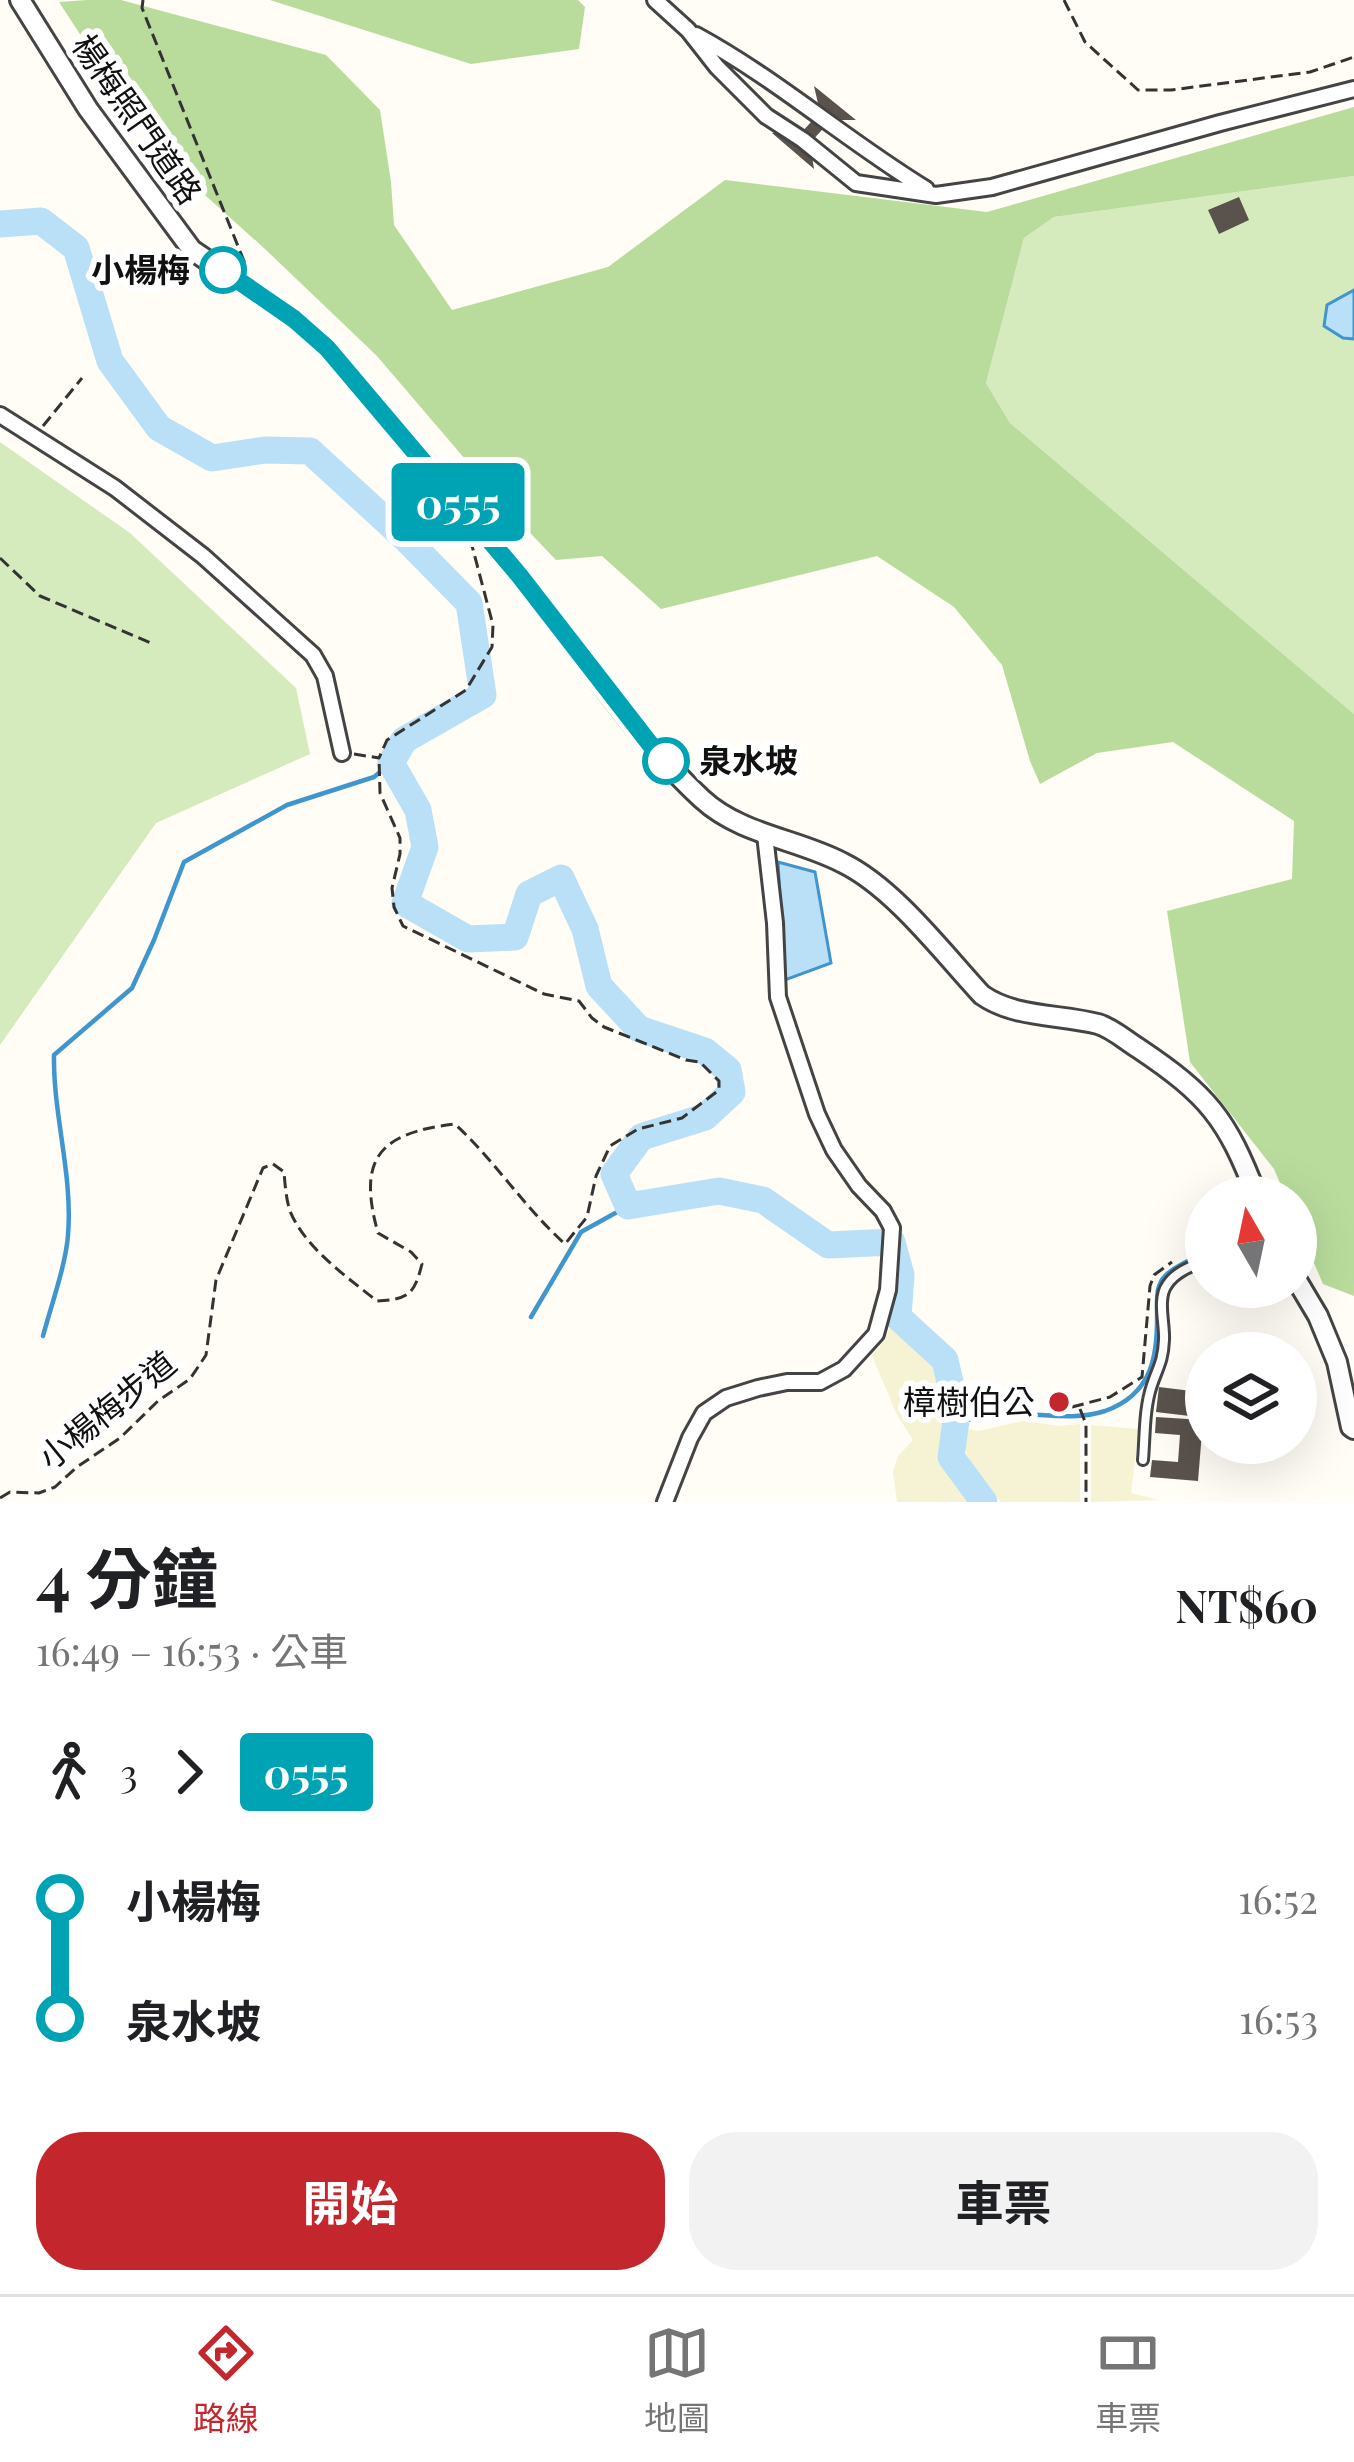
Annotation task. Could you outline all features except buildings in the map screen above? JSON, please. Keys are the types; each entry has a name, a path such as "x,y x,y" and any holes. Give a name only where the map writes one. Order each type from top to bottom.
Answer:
{"street":[{"name":"楊梅照門道路","path":"20,0 88,109 192,250 256,292 327,348 519,575 650,744 704,801 765,835 840,861 869,878 999,1007 1102,1025 1156,1060 1201,1094 1225,1124 1249,1176"},
{"path":"655,0 766,116 856,183 936,195 992,188 1354,89"},
{"path":"688,30 740,59 878,160 936,195"},
{"path":"0,415 115,488 203,556 313,655 325,676 342,752"},
{"path":"665,1502 704,1413 726,1398 758,1388 820,1382 844,1370 876,1334 888,1290 892,1228 834,1150 778,997 765,835"},
{"path":"1313,1308 1336,1361 1354,1430"}],"lane":[{"path":"1143,1460 1150,1390 1163,1353 1162,1297 1168,1283 1185,1270"},
{"path":"1144,1373 1157,1373"}],"path":[{"path":"143,0 142,8 256,292"},
{"path":"1064,0 1085,42 1138,90 1310,73 1354,57"},
{"path":"34,437 82,378"},
{"path":"342,752 380,758 388,740 466,690 492,647 493,625 461,506"},
{"path":"0,557 40,596 151,643"},
{"name":"小楊梅步道","path":"0,1498 10,1492 39,1493 56,1487 190,1379 206,1355 216,1280 263,1168 273,1164 284,1172 290,1213 336,1270 377,1301 402,1299 416,1287 422,1264 378,1233 368,1185 371,1166 402,1136 454,1124 565,1244 587,1217 596,1176 610,1146 638,1129 682,1118 719,1090 719,1081 700,1062 604,1027 579,1001 544,994 403,926 392,888 400,838 380,793 380,758"},
{"path":"1086,1502 1086,1424 1077,1408 1110,1397 1142,1377 1150,1286 1161,1270 1185,1256"}],"shaded area":[{"path":"893,1321 939,1362 950,1419 944,1462 975,1502 897,1502 893,1472 898,1456 913,1440 872,1356"},
{"path":"1023,1421 1080,1424 1080,1502 1001,1502 972,1468 964,1446 965,1428 978,1431"},
{"path":"1091,1425 1139,1429 1131,1493 1158,1500 1091,1502"}],"green space":[{"path":"121,0 326,55 380,110 394,225 452,310 608,267 725,180 987,212 1354,107 1354,176 1054,217 1024,238 986,383 1010,423 1354,714 1354,1296 1323,1284 1317,1270 1317,1176 1277,1176 1190,1062 1167,911 1292,879 1294,821 1173,742 1097,753 1040,784 1002,665 954,607 877,556 661,609 602,556 556,560 377,356 156,151 59,2"},
{"path":"270,0 578,0 585,7 579,49 471,64"},
{"path":"1354,176 1354,714 1010,423 986,383 1024,238 1054,217"},
{"path":"0,442 130,533 296,688 310,754 156,823 0,1045"}],"water":[{"path":"1354,290 1354,339 1343,338 1324,326 1327,305"},
{"path":"778,862 815,872 831,963 785,980"}],"waterway":[{"path":"0,224 41,221 76,248 110,361 159,428 212,458 265,450 310,451 469,603 483,695 404,740 391,763 418,810 425,847 405,903 468,939 515,937 529,894 561,878 585,929 599,986 639,1029 705,1051 728,1070 732,1092 705,1117 641,1137 614,1174 628,1206 719,1191 763,1200 828,1245 892,1242 901,1275 898,1317 945,1360 957,1413 951,1457 984,1502"},
{"path":"43,1336 61,1272 69,1212 54,1055 132,988 184,862 287,805 374,777 391,763"},
{"path":"531,1317 581,1232 628,1206"},
{"path":"956,1421 1014,1414 1084,1415 1121,1404 1143,1383 1154,1357 1162,1280 1185,1263"}],"bus line":[{"name":"0555","path":"223,270 327,348 519,575 666,761"}],"place":[{"name":"小楊梅","path":"223,270"},
{"name":"泉水坡","path":"666,761"},
{"name":"樟樹伯公","path":"1059,1402"}]}
